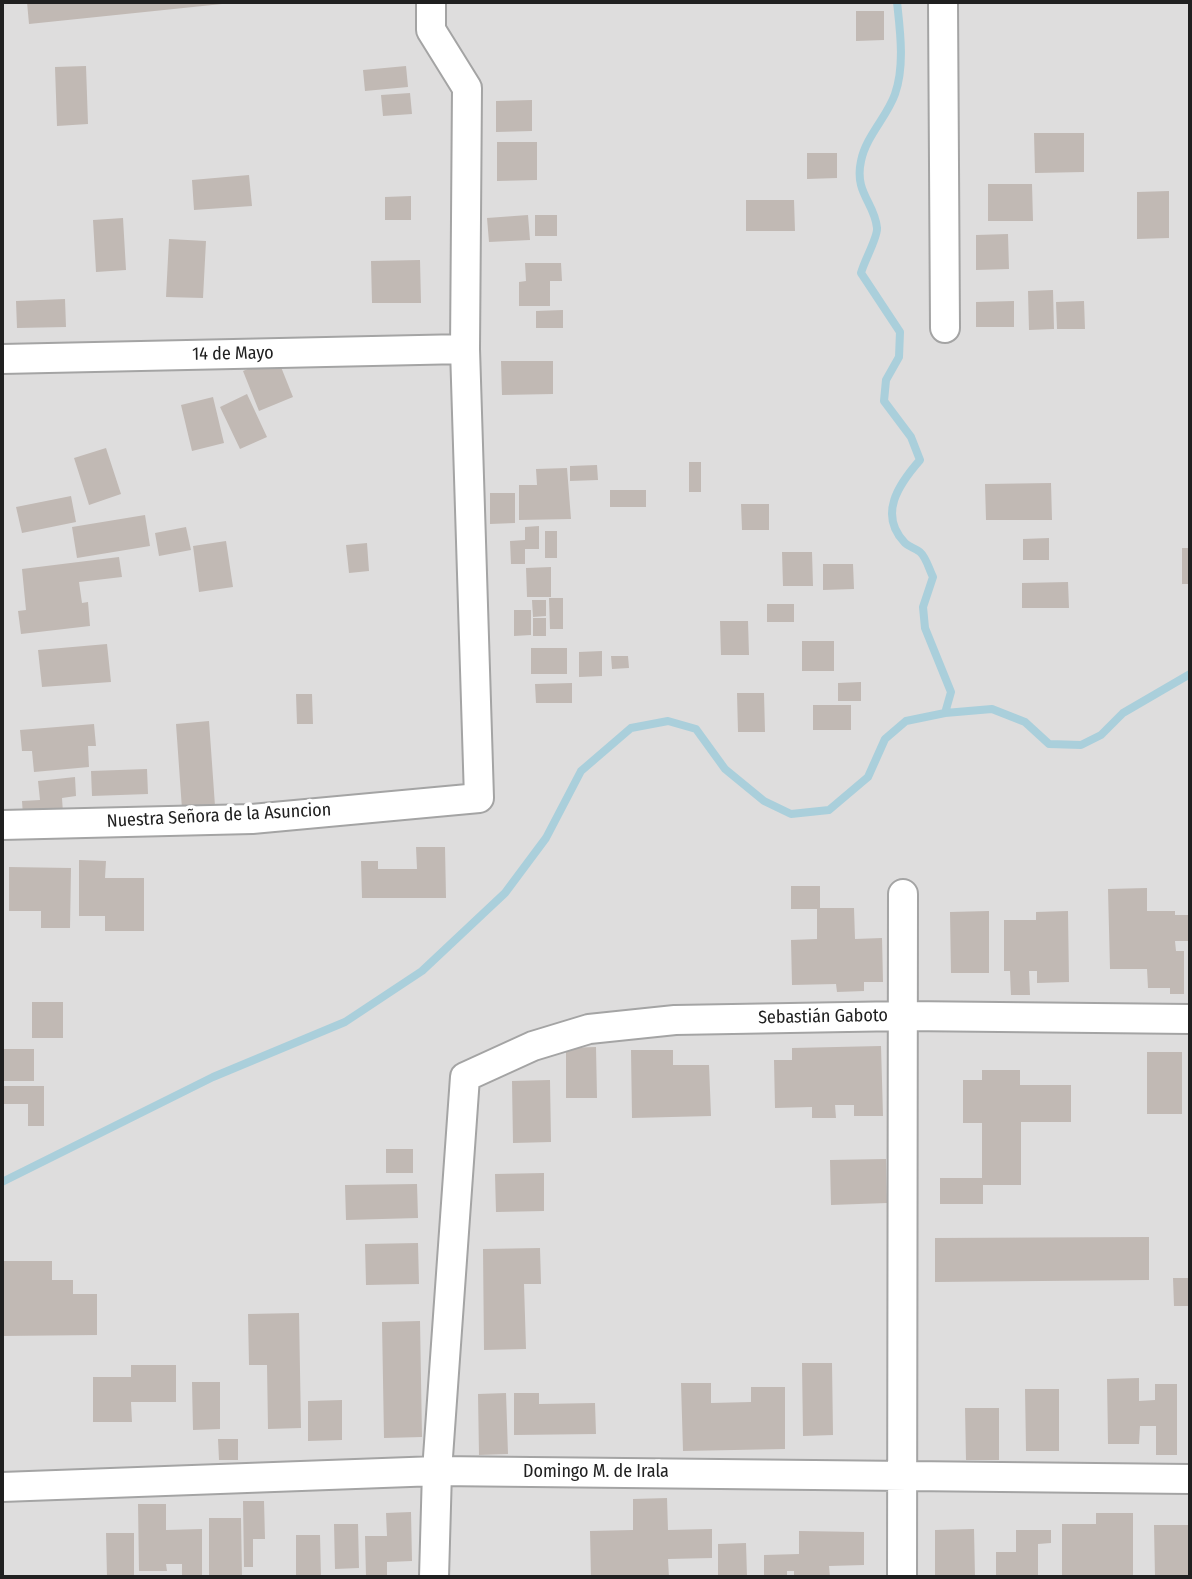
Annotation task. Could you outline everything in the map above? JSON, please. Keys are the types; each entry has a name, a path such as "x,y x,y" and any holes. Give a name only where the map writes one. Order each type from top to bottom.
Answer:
{"street":[{"path":"431,2 431,30 467,88 465,349"},
{"path":"943,2 946,328"},
{"name":"14 de Mayo","path":"2,359 465,349"},
{"name":"Nuestra Señora de la Asuncion","path":"2,825 252,818 478,798 465,349"},
{"path":"902,1577 905,1016 903,894"},
{"name":"Sebastián Gaboto","path":"437,1471 465,1077 533,1046 589,1029 675,1020 905,1016 1190,1019"},
{"path":"434,1577 437,1471"},
{"name":"Domingo M. de Irala","path":"2,1487 437,1471 1190,1479"}],"shaded area":[{"path":"2,2 1190,2 1190,1577 2,1577"}],"building":[{"path":"27,2 222,2 222,4 29,24"},
{"path":"856,11 884,11 884,40 856,41"},
{"path":"86,66 88,124 57,126 55,67"},
{"path":"406,66 408,87 365,91 363,70"},
{"path":"410,93 412,114 383,116 381,95"},
{"path":"532,100 532,131 496,132 496,101"},
{"path":"1034,133 1084,133 1084,172 1035,173"},
{"path":"497,142 537,142 537,180 497,181"},
{"path":"807,153 837,153 837,178 807,179"},
{"path":"249,175 252,206 194,210 192,180"},
{"path":"988,184 1032,184 1033,221 988,221"},
{"path":"1169,191 1169,238 1137,239 1137,192"},
{"path":"411,196 411,220 385,220 385,197"},
{"path":"746,200 794,200 795,231 746,231"},
{"path":"528,215 530,240 489,242 487,218"},
{"path":"535,215 557,215 557,236 535,236"},
{"path":"123,218 126,270 96,272 93,220"},
{"path":"1008,234 1009,269 976,270 976,235"},
{"path":"169,239 206,241 203,298 166,297"},
{"path":"420,260 421,303 372,303 371,261"},
{"path":"525,263 561,263 562,281 550,281 550,306 519,306 519,282 526,281"},
{"path":"1053,290 1054,329 1029,330 1028,291"},
{"path":"65,299 66,327 17,328 16,301"},
{"path":"1014,301 1014,327 976,327 976,302"},
{"path":"1084,301 1085,329 1057,329 1056,302"},
{"path":"563,310 563,328 536,328 536,311"},
{"path":"277,357 293,397 259,411 243,371"},
{"path":"501,361 553,361 553,394 502,395"},
{"path":"247,394 267,437 240,449 220,407"},
{"path":"213,397 224,443 192,451 181,405"},
{"path":"106,448 121,494 89,505 74,458"},
{"path":"689,462 701,462 701,492 689,492"},
{"path":"597,465 598,480 570,481 570,466"},
{"path":"567,468 571,519 519,520 519,485 537,485 536,469"},
{"path":"1051,483 1052,520 986,520 985,484"},
{"path":"610,490 646,490 646,507 610,507"},
{"path":"490,493 515,493 515,523 490,524"},
{"path":"71,496 76,522 22,533 16,507"},
{"path":"741,504 769,504 769,530 742,530"},
{"path":"145,515 150,546 77,558 72,527"},
{"path":"539,526 539,549 525,549 525,564 511,564 510,541 525,540 525,527"},
{"path":"186,527 191,550 159,556 155,533"},
{"path":"545,531 557,531 557,558 545,558"},
{"path":"1049,538 1049,560 1023,560 1023,539"},
{"path":"226,541 233,587 199,592 193,546"},
{"path":"367,543 369,571 349,573 346,545"},
{"path":"1182,548 1190,548 1190,584 1182,584"},
{"path":"782,552 812,552 813,586 783,586"},
{"path":"119,557 122,577 79,582 82,603 88,602 90,626 21,634 18,611 26,610 22,569"},
{"path":"823,564 853,564 854,589 823,590"},
{"path":"551,567 551,597 527,597 526,568"},
{"path":"1068,582 1069,608 1022,608 1022,583"},
{"path":"549,598 563,598 563,629 550,629"},
{"path":"532,600 546,600 546,616 533,617"},
{"path":"767,604 794,604 794,622 767,622"},
{"path":"514,610 531,610 531,635 514,636"},
{"path":"533,618 546,618 546,636 533,636"},
{"path":"720,621 748,621 749,655 721,655"},
{"path":"802,641 834,641 834,671 802,671"},
{"path":"107,644 111,682 42,687 38,650"},
{"path":"531,648 567,648 567,674 531,674"},
{"path":"602,651 602,676 579,677 579,652"},
{"path":"611,656 628,656 629,668 612,669"},
{"path":"861,682 861,701 838,701 838,683"},
{"path":"572,683 572,703 536,703 535,684"},
{"path":"737,693 764,693 765,732 738,732"},
{"path":"296,694 312,694 313,724 297,724"},
{"path":"813,705 851,705 851,730 813,730"},
{"path":"209,721 215,806 182,809 176,724"},
{"path":"94,724 96,746 88,746 89,767 34,772 32,751 22,751 20,730"},
{"path":"147,769 148,794 92,796 91,771"},
{"path":"75,777 76,796 62,798 63,813 23,816 22,801 40,800 38,781"},
{"path":"416,847 445,847 446,898 362,898 361,861 378,861 378,869 417,869"},
{"path":"79,860 106,861 105,878 144,878 144,931 105,931 105,916 79,916"},
{"path":"9,867 71,868 70,928 41,928 41,911 9,911"},
{"path":"791,886 820,886 820,908 854,908 855,939 882,938 883,982 864,982 864,991 837,992 836,984 792,985 791,940 817,939 817,909 791,909"},
{"path":"1147,888 1147,911 1175,911 1175,915 1190,915 1190,941 1175,941 1176,951 1184,951 1184,994 1170,994 1170,988 1148,988 1147,969 1110,969 1108,889"},
{"path":"989,911 989,973 951,973 950,912"},
{"path":"1068,911 1069,982 1037,983 1037,971 1029,971 1030,995 1011,995 1010,971 1004,971 1004,920 1036,920 1036,912"},
{"path":"32,1002 63,1002 63,1038 32,1038"},
{"path":"881,1046 883,1116 854,1116 854,1105 835,1105 836,1118 812,1118 812,1107 775,1108 774,1060 792,1060 792,1048"},
{"path":"596,1047 597,1098 566,1098 566,1048"},
{"path":"2,1049 34,1049 34,1081 2,1081"},
{"path":"631,1050 673,1050 673,1065 709,1065 711,1116 632,1118"},
{"path":"1147,1052 1182,1052 1182,1114 1147,1114"},
{"path":"982,1070 1020,1070 1020,1085 1071,1085 1071,1122 1021,1122 1021,1185 983,1185 983,1204 940,1204 940,1178 982,1178 982,1123 963,1123 963,1080 982,1080"},
{"path":"550,1080 551,1142 513,1143 512,1081"},
{"path":"2,1086 44,1086 44,1126 28,1126 28,1104 2,1104"},
{"path":"386,1149 413,1149 413,1173 386,1173"},
{"path":"886,1159 887,1203 831,1205 830,1160"},
{"path":"544,1173 544,1211 496,1212 495,1174"},
{"path":"417,1184 418,1218 346,1220 345,1185"},
{"path":"1149,1237 1149,1280 935,1282 935,1238"},
{"path":"418,1243 419,1284 366,1285 365,1244"},
{"path":"540,1248 541,1284 524,1284 526,1349 484,1350 483,1249"},
{"path":"2,1261 52,1261 52,1280 73,1280 73,1294 97,1294 97,1335 2,1336"},
{"path":"1173,1278 1190,1278 1190,1306 1174,1306"},
{"path":"299,1313 301,1428 268,1429 267,1365 249,1365 248,1314"},
{"path":"420,1321 422,1437 384,1438 382,1322"},
{"path":"802,1363 832,1363 833,1435 803,1436"},
{"path":"131,1365 176,1365 176,1402 131,1402 132,1422 93,1422 93,1377 131,1377"},
{"path":"1139,1378 1139,1401 1155,1400 1155,1384 1177,1384 1177,1455 1156,1455 1156,1426 1140,1426 1139,1444 1108,1444 1107,1379"},
{"path":"192,1382 220,1382 220,1429 193,1430"},
{"path":"681,1383 711,1383 711,1403 751,1402 751,1387 785,1387 785,1449 683,1451"},
{"path":"1025,1389 1059,1389 1059,1451 1026,1451"},
{"path":"506,1393 508,1454 479,1455 478,1394"},
{"path":"514,1393 539,1393 539,1404 595,1403 596,1434 514,1435"},
{"path":"342,1400 342,1440 308,1441 308,1401"},
{"path":"965,1408 999,1408 999,1460 966,1460"},
{"path":"218,1439 238,1439 238,1460 219,1460"},
{"path":"667,1498 668,1530 712,1529 712,1558 668,1559 669,1577 591,1577 590,1531 633,1530 633,1499"},
{"path":"243,1501 264,1501 265,1539 253,1539 253,1567 244,1567"},
{"path":"138,1504 166,1504 166,1530 202,1529 202,1577 182,1577 182,1564 166,1564 167,1571 139,1571"},
{"path":"411,1512 412,1561 387,1562 387,1575 366,1576 365,1536 387,1536 386,1513"},
{"path":"1096,1513 1133,1513 1133,1577 1062,1577 1062,1524 1096,1524"},
{"path":"209,1518 241,1518 242,1577 209,1577"},
{"path":"334,1524 358,1524 359,1568 335,1569"},
{"path":"1154,1525 1190,1525 1190,1577 1155,1577"},
{"path":"974,1529 975,1577 935,1577 935,1530"},
{"path":"1016,1530 1051,1530 1051,1543 1038,1544 1038,1577 996,1577 996,1552 1016,1552"},
{"path":"799,1531 864,1532 864,1565 829,1566 830,1577 794,1577 794,1571 787,1571 787,1577 764,1577 764,1555 799,1554"},
{"path":"106,1533 134,1533 134,1577 107,1577"},
{"path":"296,1535 320,1535 321,1577 296,1577"},
{"path":"746,1543 747,1577 718,1577 718,1544"}],"waterway":[{"path":"897,2 901,48 898,83 891,102 867,143 861,161 862,190 873,211 877,228 861,273 900,332 899,357 886,380 884,401 911,437 920,460 898,490 892,511 893,522 905,543 922,554 933,577 923,607 925,628 951,692 945,713"},
{"path":"2,1182 213,1077 345,1022 422,971 505,893 546,838 581,771 631,728 668,721 696,729 725,769 764,801 791,814 829,810 868,777 885,739 906,721 945,713 992,709 1025,722 1049,744 1081,745 1101,735 1123,713 1190,674"}]}
